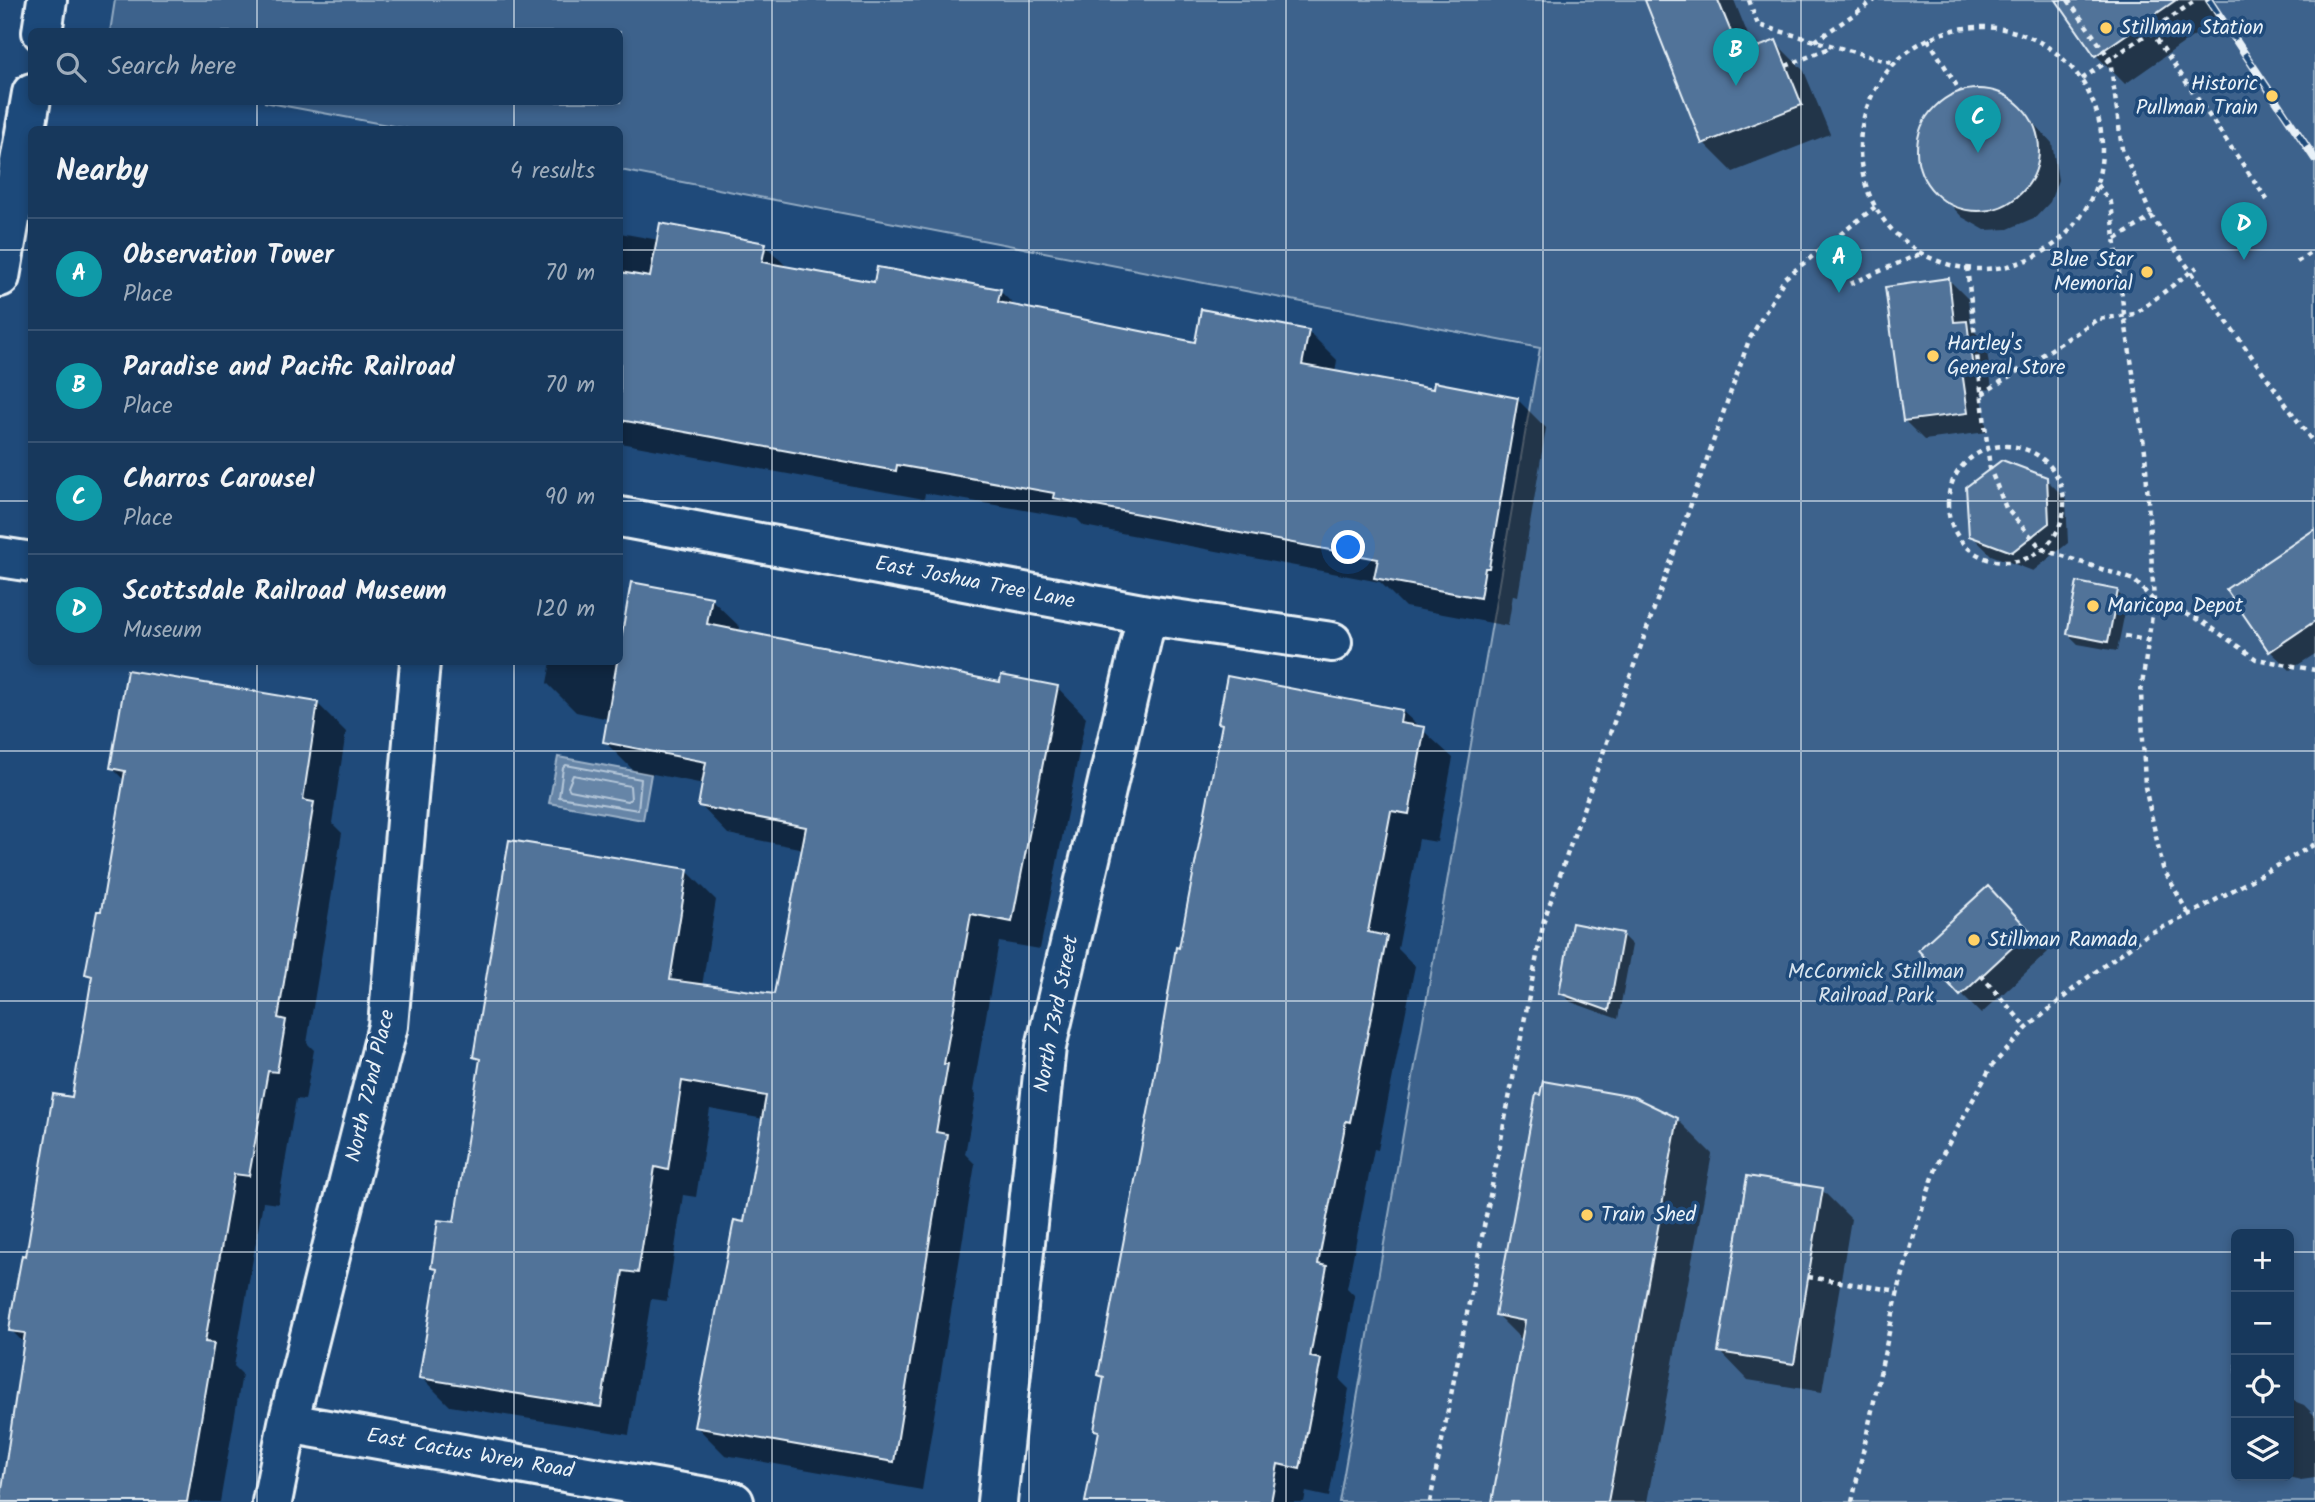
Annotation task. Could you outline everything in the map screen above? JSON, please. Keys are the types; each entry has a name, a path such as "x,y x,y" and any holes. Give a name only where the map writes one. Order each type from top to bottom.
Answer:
{"street":[{"path":"43,28 47,0"},
{"path":"0,277 30,105"},
{"name":"East Joshua Tree Lane","path":"623,518 1147,615 1332,642"},
{"path":"0,557 28,561"},
{"name":"North 73rd Street","path":"997,1502 1046,1047 1147,615"},
{"name":"North 72nd Place","path":"272,1502 288,1423 388,1026 420,665"},
{"name":"East Cactus Wren Road","path":"288,1423 734,1502"}],"path":[{"path":"1749,0 1758,25 1894,63"},
{"path":"1814,41 1875,0"},
{"path":"2068,0 2110,59 2122,149 2152,217 2315,445"},
{"path":"2082,79 2196,0"},
{"path":"1968,27 2011,30 2050,47 2082,79 2099,115 2103,157 2093,198 2069,233 2035,257 1994,269 1952,266 1922,253 1891,231 1875,207 1864,181 1860,139 1870,98 1894,63 1928,39 1968,27"},
{"path":"2151,32 2270,204"},
{"path":"1928,39 1960,91"},
{"path":"1786,66 1833,47"},
{"path":"2096,184 2111,203 2124,314 2145,450 2154,601 2141,692 2145,787 2163,868 2189,915"},
{"path":"1430,1502 1544,920 1749,340 1785,278 1875,207"},
{"path":"2116,239 2152,217"},
{"path":"2297,262 2315,250"},
{"path":"1850,284 1922,253"},
{"path":"1966,267 1990,469 2006,508 2042,550 2134,580 2154,601 2202,621 2256,659 2315,670"},
{"path":"1982,394 2098,320 2135,314 2197,267"},
{"path":"2009,446 2029,450 2045,460 2058,476 2064,496 2063,516 2056,535 2042,550 2024,559 2004,562 1984,558 1967,546 1955,530 1949,511 1953,482 1970,457 1988,449 2009,446"},
{"path":"2125,636 2149,641"},
{"path":"1852,1502 1898,1291 1938,1163 1957,1123 1991,1067 2027,1028 2083,981 2146,935 2189,915 2315,844"},
{"path":"1981,975 2027,1028"},
{"path":"1808,1277 1898,1291"}],"green space":[{"name":"McCormick Stillman Railroad Park","path":"115,0 2315,0 2315,1502 1339,1502 1540,348 623,171 623,126 393,126 280,105 623,105 623,28 111,28"}],"water":[{"path":"558,757 651,774 643,820 549,803"}],"building":[{"path":"1645,0 1718,0 1740,54 1776,40 1802,105 1702,144"},
{"name":"Stillman Station","path":"2056,0 2176,0 2095,56"},
{"path":"1978,89 2001,94 2021,107 2034,127 2039,150 2034,173 2021,193 2001,206 1978,211 1955,206 1935,193 1922,173 1917,150 1922,127 1935,107 1955,94"},
{"path":"660,223 766,243 762,262 874,282 877,267 1001,289 998,302 1195,342 1201,309 1309,330 1302,365 1433,389 1434,382 1518,398 1489,568 1485,568 1480,598 1374,578 1378,559 1053,498 1054,493 897,465 896,471 623,421 623,272 650,277"},
{"name":"Hartley's General Store","path":"1949,278 1954,322 1967,321 1973,370 1962,371 1968,413 1903,421 1885,287"},
{"path":"2002,460 2047,477 2049,523 2012,552 1969,536 1966,487"},
{"path":"2315,529 2315,621 2269,652 2226,589"},
{"path":"631,582 712,597 707,624 1000,682 1001,675 1058,686 1012,922 971,914 944,1064 948,1064 936,1132 947,1134 894,1462 694,1427 734,1220 744,1222 766,1096 682,1081 668,1170 655,1167 638,1273 623,1271 601,1407 419,1378 437,1269 431,1268 438,1220 454,1222 480,1059 473,1057 509,840 688,869 670,980 774,994 806,827 698,806 706,762 603,742 616,665 623,665 623,628"},
{"name":"Maricopa Depot","path":"2077,582 2118,590 2108,642 2067,634"},
{"path":"127,670 318,702 303,800 314,802 278,1018 286,1020 277,1072 268,1071 249,1176 234,1174 205,1342 214,1343 187,1502 0,1502 25,1333 9,1331 12,1309 22,1255 26,1256 53,1094 72,1097 92,976 85,974 97,911 101,911 125,771 110,768"},
{"path":"1227,676 1402,710 1400,723 1425,727 1409,814 1391,811 1368,932 1387,936 1318,1264 1327,1266 1310,1357 1321,1359 1300,1469 1278,1464 1271,1502 1085,1502 1099,1431 1094,1430 1104,1377 1098,1375 1150,1102 1176,947 1179,948 1222,724 1218,723"},
{"name":"Stillman Ramada","path":"1988,886 2030,931 1960,996 1918,950"},
{"path":"1572,923 1623,933 1609,1011 1559,993"},
{"name":"Train Shed","path":"1543,1081 1634,1097 1678,1118 1608,1502 1492,1502 1525,1321 1495,1315 1536,1094 1540,1095"},
{"path":"1747,1176 1823,1188 1794,1364 1718,1352"}],"railway":[{"path":"2209,0 2315,159"}],"place":[{"name":"Stillman Station","path":"2106,28"},
{"name":"Paradise and Pacific Railroad","path":"1736,86"},
{"name":"Historic Pullman Train","path":"2272,96"},
{"name":"Charros Carousel","path":"1978,153"},
{"name":"Scottsdale Railroad Museum","path":"2244,260"},
{"name":"Blue Star Memorial","path":"2147,272"},
{"name":"Observation Tower","path":"1839,293"},
{"name":"Hartley's General Store","path":"1933,356"},
{"name":"Maricopa Depot","path":"2093,606"},
{"name":"Stillman Ramada","path":"1974,940"},
{"name":"Train Shed","path":"1587,1215"}]}
